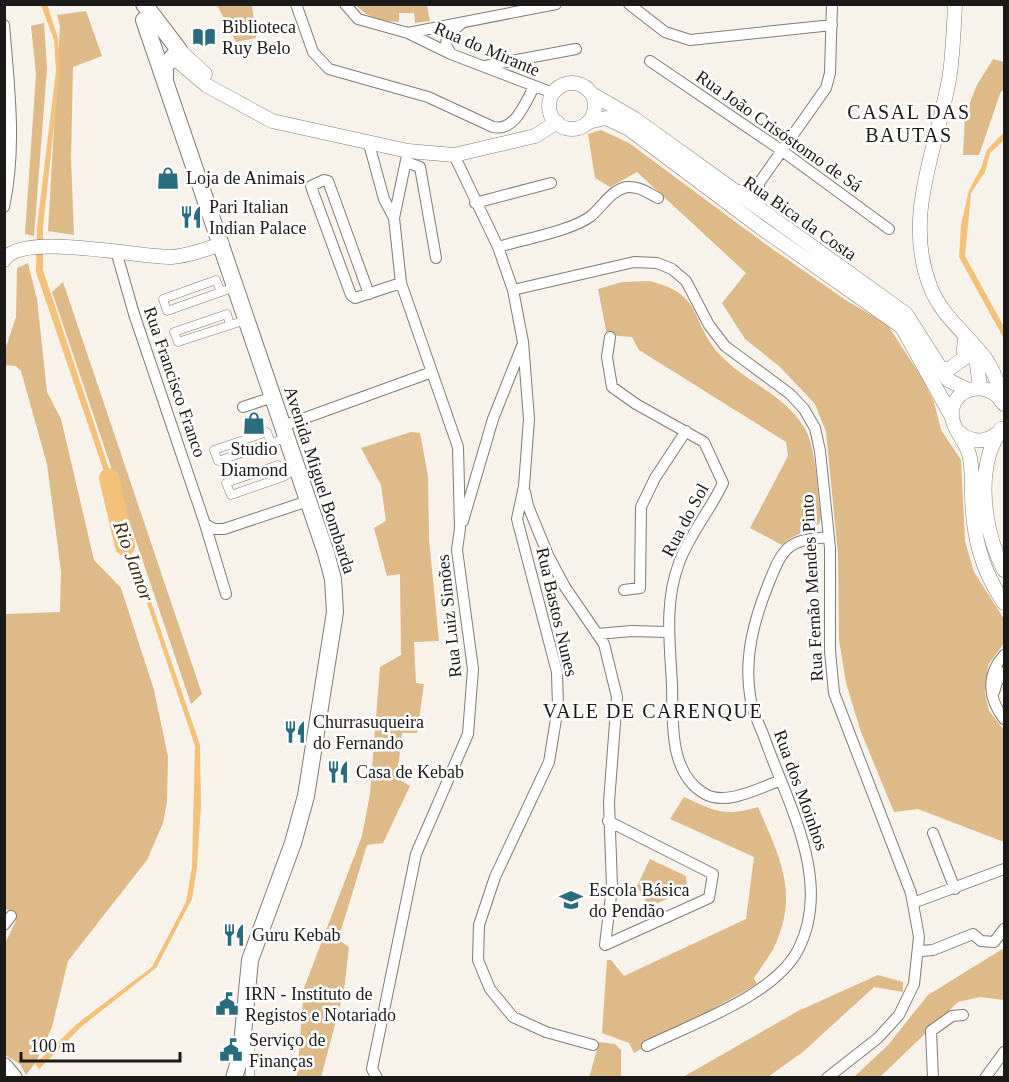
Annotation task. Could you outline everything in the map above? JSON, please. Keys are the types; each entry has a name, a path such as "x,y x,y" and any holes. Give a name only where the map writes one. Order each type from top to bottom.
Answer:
{"main road":[{"name":"Avenida Miguel Bombarda","path":"144,9 176,54"},
{"name":"Avenida Miguel Bombarda","path":"144,9 165,78 222,244 228,289 248,319 273,397 290,472 308,501 333,579 334,612 306,796 249,971 241,1055 234,1077"},
{"path":"165,78 165,66 176,54"},
{"path":"4,1066 15,1077"}],"street":[{"path":"296,4 313,52 329,69 428,97 496,128 511,124 534,87"},
{"name":"Rua do Mirante","path":"345,4 358,19 408,33 451,54 553,93"},
{"path":"408,33 556,4"},
{"path":"629,4 665,32 690,40 832,25"},
{"path":"759,211 759,183 826,88 830,73 832,4"},
{"path":"955,4 950,73 924,182 918,222 922,262 930,289 941,307 965,338 984,357 996,376 1004,406"},
{"path":"451,54 446,45 447,36 454,27 466,21"},
{"path":"4,25 11,111 10,183 4,207"},
{"path":"485,66 576,49"},
{"path":"176,54 193,75 230,99 272,120 369,144 407,157 420,167 436,258"},
{"name":"Rua João Crisóstomo de Sá","path":"650,61 781,150 889,229"},
{"path":"573,83 580,84 592,94 595,108 588,122 576,128 557,122 549,105 553,93 565,84 573,83"},
{"name":"Rua Bica da Costa","path":"592,94 635,119 759,211 906,314 948,380 974,389 994,392 1004,406"},
{"name":"Rua Bica da Costa","path":"588,122 606,118 629,129 760,227 902,327 952,417 969,454 973,520 978,551 1005,603"},
{"path":"407,157 454,155 535,136 557,122"},
{"name":"Rua Luiz Simões","path":"369,144 384,199 394,218"},
{"name":"Rua Bastos Nunes","path":"454,155 498,247 513,290 523,342 529,419 524,486 517,519 557,672 558,706 549,762 495,877 482,915 478,960 490,989 513,1017 546,1032 593,1045"},
{"name":"Rua Luiz Simões","path":"377,1077 372,1069 416,854 468,734 472,669 458,550 460,528 458,447 401,283 394,218 407,157"},
{"path":"369,294 327,182 315,182 311,186 351,295 355,298 369,294 401,283"},
{"path":"475,203 551,183"},
{"path":"734,193 759,183"},
{"path":"498,247 576,224 590,217 615,192 628,187 642,189 657,198"},
{"path":"384,199 393,203 398,201"},
{"path":"5,254 15,250 52,248 173,257 222,244"},
{"name":"Rua Francisco Franco","path":"116,251 134,314 205,524 226,594"},
{"name":"Rua Fernão Mendes Pinto","path":"513,290 634,262 657,263 677,272 686,281 709,324 725,346 790,394 808,415 818,439 829,537 834,693 913,903 919,928 920,951 914,984 899,1015 878,1038 827,1077"},
{"path":"216,280 228,289 167,311 163,299 216,280"},
{"path":"230,325 226,314 174,332 178,342 230,325 248,319"},
{"name":"Rua do Sol","path":"610,337 607,357 612,387 636,404 704,442 723,483 679,563 667,632 672,685 671,726 678,757 691,782 706,795 731,797 779,781"},
{"path":"941,369 949,369 963,359 966,351 965,338"},
{"path":"952,417 956,401 974,389 977,364 965,338"},
{"path":"460,528 493,418 523,342"},
{"path":"280,436 267,432 214,450 218,461 280,436 432,372"},
{"path":"243,406 273,397"},
{"path":"958,432 972,440 981,441 988,439 1003,425"},
{"path":"1003,425 988,460 987,495 992,540 1005,570"},
{"path":"624,590 640,588 641,507 655,478 686,431"},
{"path":"278,465 290,472 231,495 226,483 278,465"},
{"path":"524,486 528,506 548,555 565,586 604,644 617,698 608,821 612,887 605,945 709,898 713,874 608,821"},
{"path":"205,524 214,529 224,529 308,501"},
{"name":"Rua dos Moinhos","path":"647,1046 754,994 777,979 798,951 810,921 813,891 809,861 750,696 748,651 761,603 786,546 807,538 829,537"},
{"path":"597,634 632,631 667,632"},
{"path":"1005,655 998,662 990,680 993,699 1005,719"},
{"path":"993,699 997,682 1005,672"},
{"path":"933,833 954,889"},
{"path":"913,903 1005,870"},
{"path":"920,951 933,950 973,934 981,941 994,942 1005,929"},
{"path":"249,971 250,1077"},
{"path":"933,1077 931,1031 952,1016 963,1015"},
{"path":"985,1077 1005,1052"}],"shaded area":[{"path":"47,4 58,38 60,70 43,227 43,270 117,493 123,515 123,532 127,546 150,599 200,745 201,805 197,867 192,899 156,968 81,1027 39,1069 35,1064 78,1023 152,967 186,902 192,867 195,746 146,600 122,547 119,518 112,495 36,272 37,227 56,71 54,40 41,5"},
{"path":"217,5 252,5 256,38 236,42"},
{"path":"357,5 427,5 430,21 415,23 414,13 399,13 399,22 381,20 365,13"},
{"path":"86,11 102,56 73,67 71,158 74,235 48,231 60,26 57,15"},
{"path":"44,23 47,68 34,236 25,234 36,74 31,26"},
{"path":"993,59 1004,62 1004,91 1001,91 979,155 963,155 965,115 977,85"},
{"path":"601,130 629,143 764,243 847,301 887,324 922,378 934,402 941,430 961,460 965,541 974,572 1004,619 1004,643 988,665 985,693 989,711 1004,730 1004,842 918,809 894,812 861,732 846,683 839,640 838,554 826,432 815,404 779,366 745,339 722,303 746,273 637,172 610,187 595,178 588,134"},
{"path":"1004,132 1004,140 990,153 985,172 971,193 965,256 1004,327 1004,339 959,257 961,225 969,190 981,168 987,150"},
{"path":"28,263 37,299 47,392 61,419 94,560 121,588 154,690 168,757 167,802 163,823 147,860 68,961 52,1027 36,1062 26,1075 20,1064 5,1055 4,945 16,921 7,909 4,911 5,614 60,612 61,571 47,464 21,371 16,366 5,365 5,350 16,317 17,268"},
{"path":"649,281 667,287 688,301 711,343 721,356 742,374 776,397 804,427 814,458 821,517 819,524 782,545 750,528 788,456 786,442 639,350 632,337 607,335 598,289 622,282"},
{"path":"63,282 202,694 191,704 52,292"},
{"path":"411,432 420,433 428,476 429,539 439,641 414,642 416,683 424,684 417,733 402,733 397,778 410,786 383,843 367,845 338,940 349,947 344,991 321,1077 297,1077 304,988 362,836 370,794 380,667 401,655 400,574 387,576 374,528 386,521 381,485 361,448"},
{"path":"684,797 720,811 737,812 758,807 779,857 783,873 786,906 783,924 774,947 754,978 757,984 634,1053 629,1043 602,1033 607,960 611,960 624,976 746,919 754,857 670,819"},
{"path":"650,859 686,876 687,890 649,907 637,886"},
{"path":"1004,948 1004,1000 980,997 958,1002 880,1077 853,1078 888,1045 928,995"},
{"path":"878,975 903,982 903,992 874,987 804,1051 768,1077 683,1077 798,1011"},
{"path":"599,1042 615,1044 621,1050 621,1076 589,1078"}],"waterway":[{"name":"Rio Jamor","path":"109,478 125,546"}],"place":[{"name":"Biblioteca Ruy Belo","path":"204,37"},
{"name":"Loja de Animais","path":"168,178"},
{"name":"Pari Italian Indian Palace","path":"191,217"},
{"name":"Studio Diamond","path":"254,423"},
{"name":"Churrasuqueira do Fernando","path":"295,732"},
{"name":"Casa de Kebab","path":"338,772"},
{"name":"Escola Básica do Pendão","path":"571,900"},
{"name":"Guru Kebab","path":"234,935"},
{"name":"IRN - Instituto de Registos e Notariado","path":"227,1004"},
{"name":"Serviço de Finanças","path":"231,1050"}],"district":[{"name":"CASAL DAS BAUTAS","path":"909,124"},
{"name":"VALE DE CARENQUE","path":"653,711"}]}
